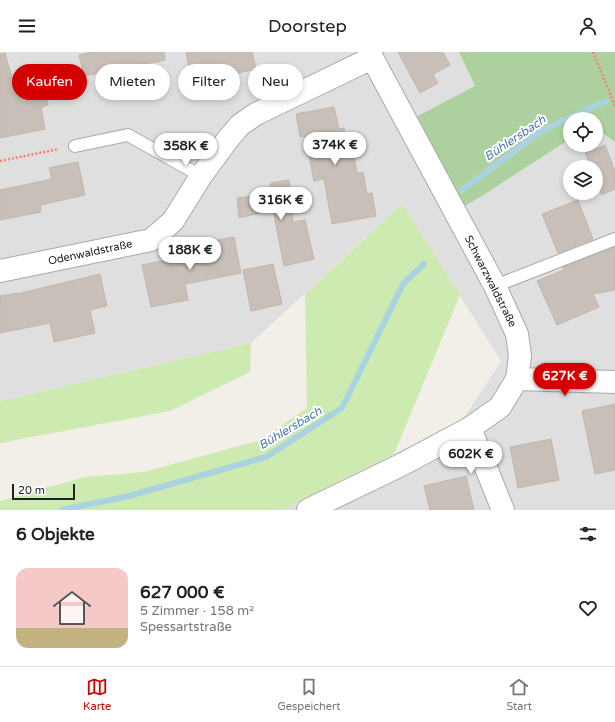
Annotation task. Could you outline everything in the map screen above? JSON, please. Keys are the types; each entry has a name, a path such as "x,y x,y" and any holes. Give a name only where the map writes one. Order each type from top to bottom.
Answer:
{"street":[{"name":"Odenwaldstraße","path":"0,271 151,240 173,222 201,176 240,125 256,114 370,55"},
{"name":"Schwarzwaldstraße","path":"308,510 403,464 470,428 500,407 517,379 520,356 517,334 495,286 370,55"},
{"path":"517,379 615,382"},
{"path":"470,428 503,510"}],"lane":[{"path":"75,146 128,135 201,176"},
{"path":"495,286 615,239"}],"path":[{"path":"593,52 615,106"},
{"path":"0,161 75,146"}],"shaded area":[{"path":"0,52 459,52 475,86 485,194 563,144 563,152 603,152 603,133 615,142 615,510 280,510 291,506 463,419 501,361 402,204 251,343 0,401"}],"green space":[{"path":"459,52 615,52 615,142 603,133 603,112 563,112 563,144 463,207 414,118 475,86"},
{"path":"402,204 460,295 394,454 291,506 280,510 0,510 0,501 84,477 144,472 261,440 307,408 305,294"},
{"path":"251,343 250,372 170,411 0,443 0,401"}],"building":[{"path":"93,52 164,52 165,60 145,64 95,64 95,74 87,75 87,64 81,64 79,55"},
{"path":"186,52 252,52 255,64 248,64 248,71 240,72 240,64 188,64"},
{"path":"398,52 443,52 450,65 433,74 438,83 420,93"},
{"path":"5,53 12,78 12,100 47,100 48,105 41,107 45,129 0,138 0,54"},
{"path":"334,107 339,129 344,128 348,151 353,150 357,173 363,172 367,194 372,193 376,216 332,224 324,179 314,181 305,136 300,137 296,114"},
{"path":"605,145 615,171 615,189 603,195 603,160 588,160 585,153 603,152 603,146"},
{"path":"78,162 85,195 40,205 41,212 0,220 0,190 52,179 49,168"},
{"path":"289,180 293,222 305,220 314,259 284,266 273,210 239,218 237,198 253,196 253,191 270,188 271,183"},
{"path":"578,200 593,239 558,253 542,214"},
{"path":"234,237 241,273 185,284 188,300 151,307 142,265 198,254 196,244"},
{"path":"615,247 615,290 593,294 599,307 557,325 537,281 564,270 563,267"},
{"path":"273,264 282,304 251,311 243,270"},
{"path":"100,274 107,306 90,310 95,333 54,342 50,323 0,333 0,296 17,294"},
{"path":"615,404 615,470 595,474 582,411"},
{"path":"551,439 559,480 518,488 510,447"},
{"path":"466,476 474,510 430,510 424,486"}],"waterway":[{"name":"Bühlersbach","path":"462,190 543,130 606,101"},
{"name":"Bühlersbach","path":"62,510 129,496 266,457 342,408 403,284 424,264"}]}
